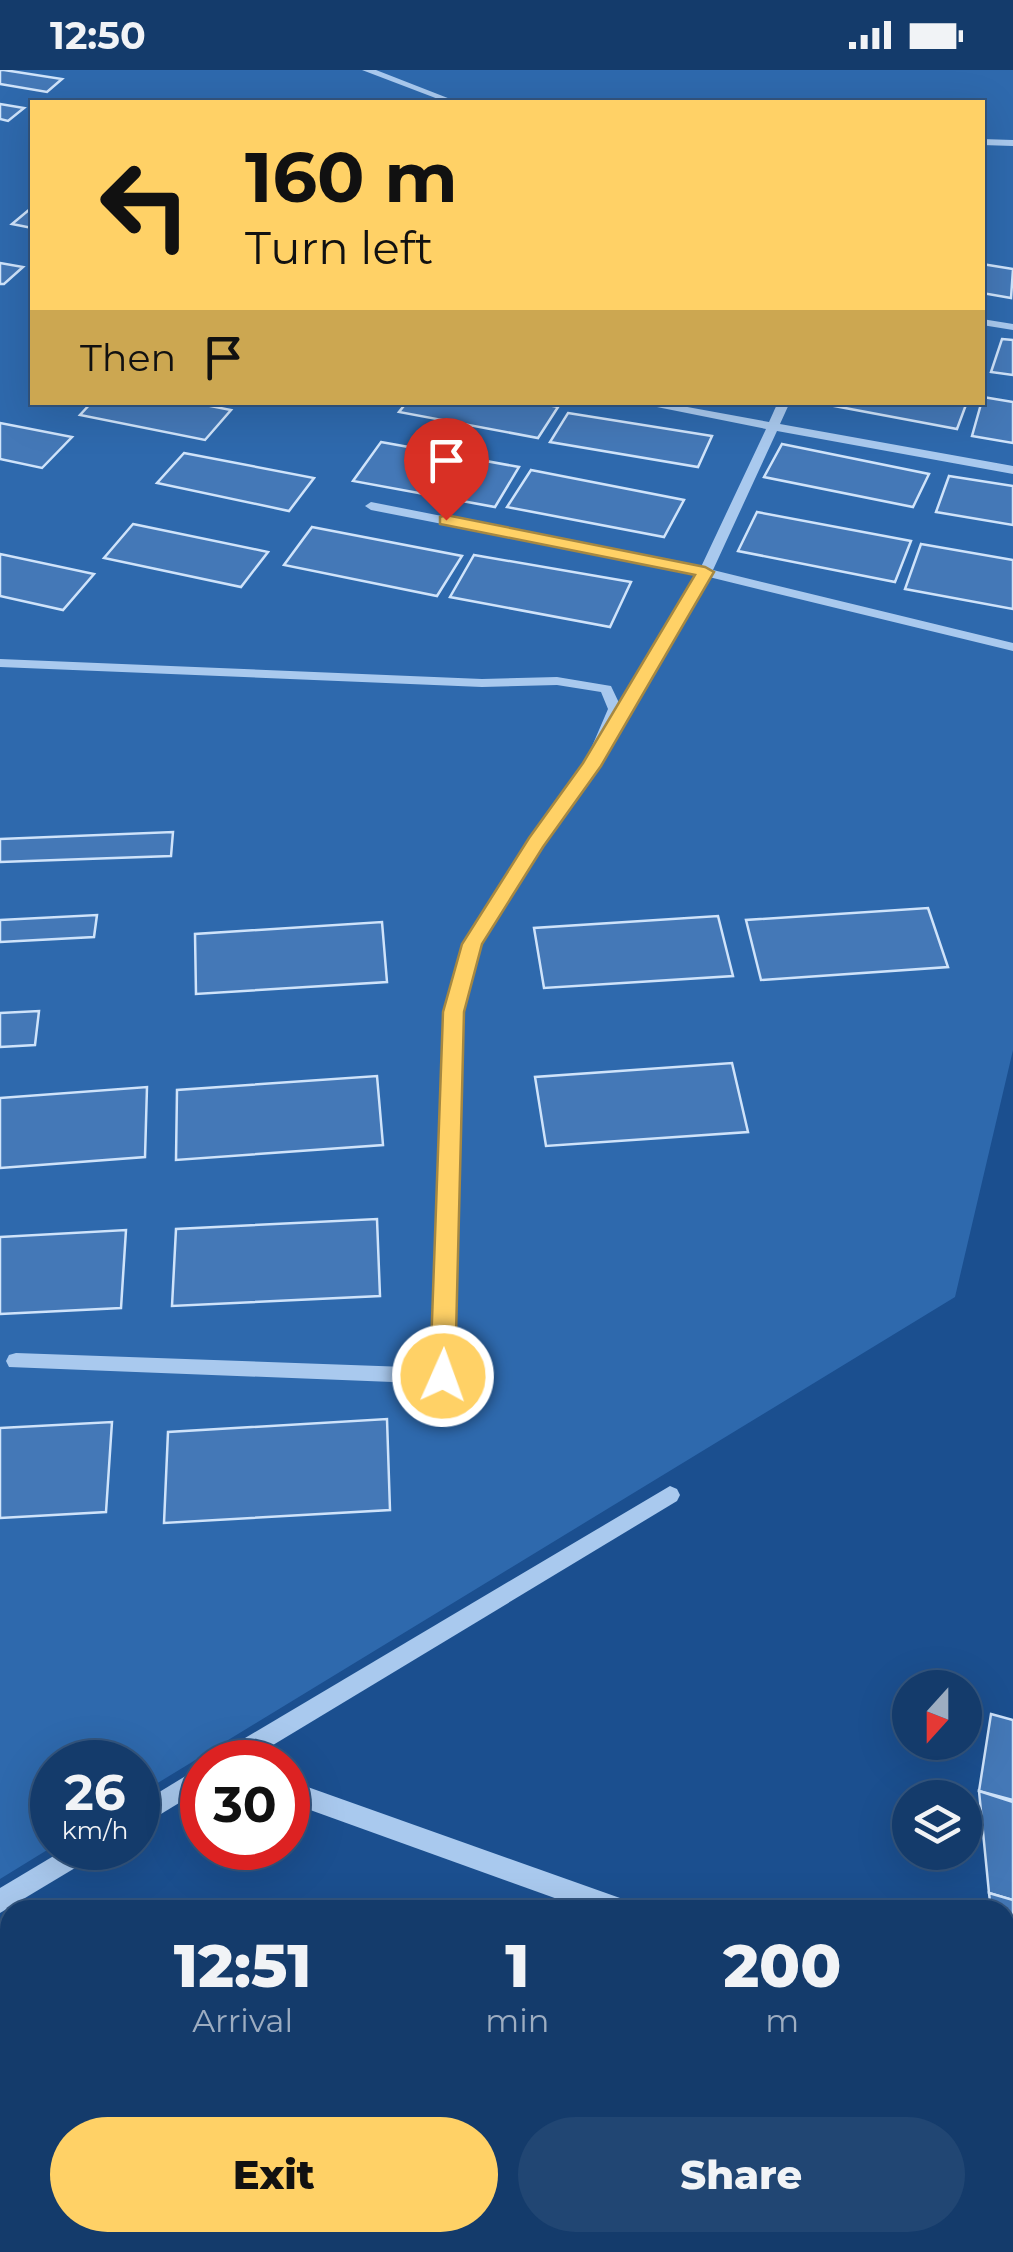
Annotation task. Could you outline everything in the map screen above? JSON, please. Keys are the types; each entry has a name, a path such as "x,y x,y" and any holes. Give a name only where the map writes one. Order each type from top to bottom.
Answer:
{"street":[{"path":"366,70 447,100"},
{"path":"985,142 1013,143"},
{"path":"985,322 1013,327"},
{"path":"653,405 1013,470"},
{"path":"16,1361 443,1376 454,1012 472,944 536,842 592,766 705,572 783,405"},
{"path":"371,506 705,572 1013,646"},
{"path":"0,663 482,683 557,682 606,690 615,709 592,766"},
{"path":"263,1740 670,1495"},
{"path":"310,1799 592,1900"},
{"path":"2,1900 51,1870"}],"shaded area":[{"path":"0,70 1013,70 1013,1050 955,1297 228,1740 180,1740 180,1769 160,1782 160,1740 30,1740 30,1861 0,1879"}],"building":[{"path":"0,70 62,79 47,92 0,84"},
{"path":"0,104 24,108 8,121 0,119"},
{"path":"30,209 30,228 12,224"},
{"path":"0,263 23,267 0,284"},
{"path":"985,264 1013,269 1011,298 985,294"},
{"path":"1002,339 1013,340 1013,375 991,372"},
{"path":"985,397 1013,402 1013,443 972,436"},
{"path":"89,405 205,405 231,410 205,440 80,415"},
{"path":"405,405 558,407 538,438 399,412"},
{"path":"829,405 966,405 957,429"},
{"path":"568,413 712,436 698,467 550,442"},
{"path":"0,423 72,437 42,468 0,459"},
{"path":"381,442 519,467 495,507 353,481"},
{"path":"782,444 929,474 913,507 764,477"},
{"path":"184,453 314,478 289,511 157,483"},
{"path":"531,470 684,500 664,537 507,507"},
{"path":"949,476 1013,486 1013,525 936,512"},
{"path":"757,512 911,541 895,582 738,551"},
{"path":"133,524 268,552 241,587 104,558"},
{"path":"312,527 462,556 437,596 284,565"},
{"path":"921,544 1013,560 1013,609 905,589"},
{"path":"0,554 94,574 63,610 0,596"},
{"path":"474,555 631,582 610,627 450,597"},
{"path":"173,832 171,856 0,862 0,839"},
{"path":"928,908 948,967 761,980 746,920"},
{"path":"97,915 94,937 0,942 0,920"},
{"path":"718,916 733,976 544,988 534,928"},
{"path":"382,922 387,982 196,994 195,934"},
{"path":"39,1011 35,1045 0,1047 0,1013"},
{"path":"732,1063 748,1132 546,1146 535,1077"},
{"path":"377,1076 383,1145 176,1160 177,1090"},
{"path":"147,1087 145,1157 0,1168 0,1098"},
{"path":"377,1219 380,1296 172,1306 176,1229"},
{"path":"126,1230 121,1308 0,1314 0,1237"},
{"path":"387,1419 390,1510 164,1523 168,1432"},
{"path":"112,1422 106,1512 0,1518 0,1428"},
{"path":"991,1714 1013,1720 1013,1800 982,1792"},
{"path":"982,1792 1013,1802 1013,1900 989,1893"},
{"path":"989,1893 1013,1900 990,1900"}],"route":[{"path":"443,1376 454,1012 472,944 536,842 592,766 705,572 446,520"}]}
